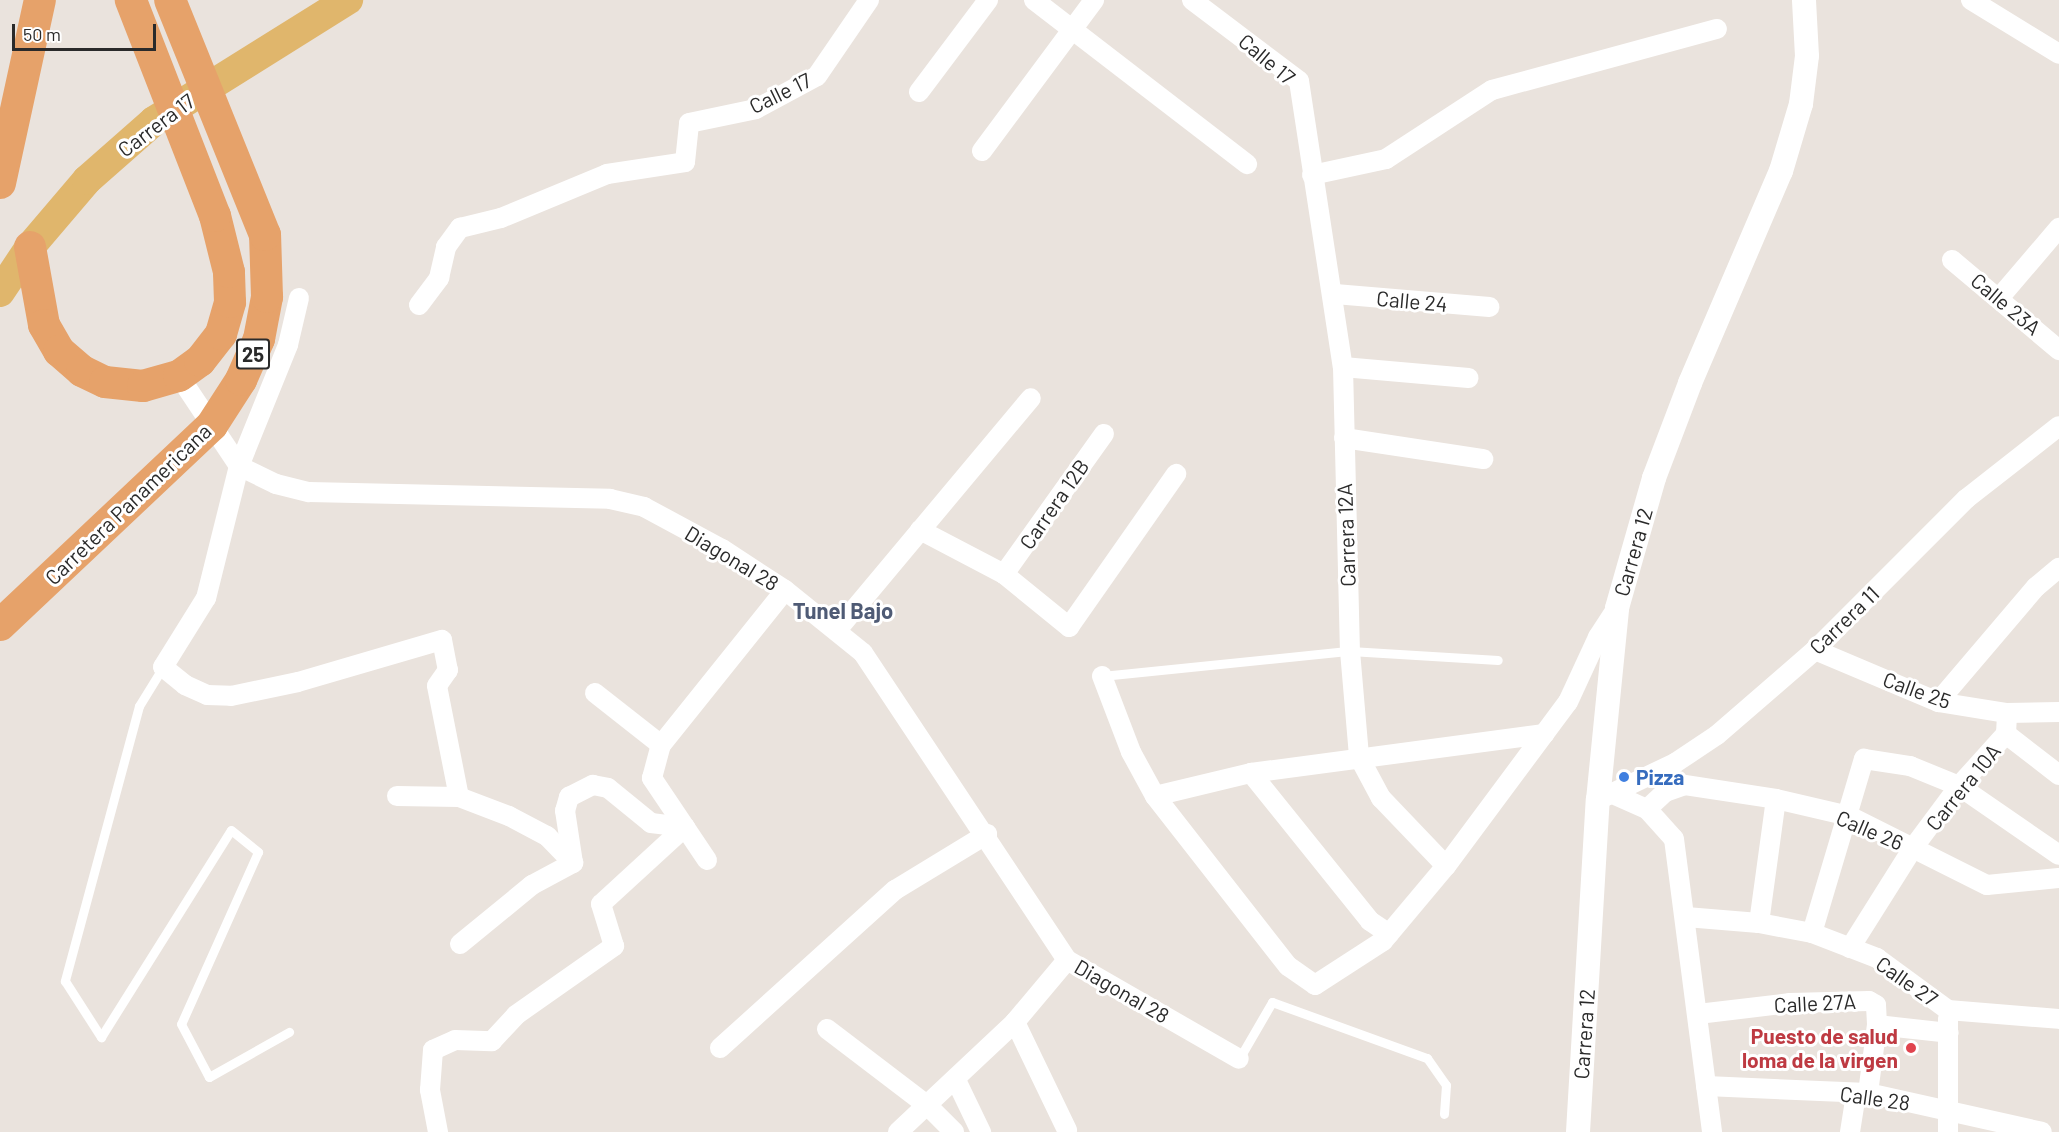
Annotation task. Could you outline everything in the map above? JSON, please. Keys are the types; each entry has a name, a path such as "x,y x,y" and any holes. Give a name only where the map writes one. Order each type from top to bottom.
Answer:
{"highway":[{"path":"0,183 40,0"},
{"path":"30,248 44,325 59,351 82,371 105,382 143,386 179,376 200,361 220,334 230,302 229,272 215,216 131,0"},
{"name":"Carretera Panamericana","path":"0,625 212,425 241,380 259,339 267,297 264,235 170,0"}],"main road":[{"name":"Carrera 17","path":"0,292 30,248 87,180 154,121 348,0"}],"street":[{"name":"Calle 17","path":"419,305 439,278 446,247 460,228 501,218 607,174 685,162 689,123 756,109 817,76 869,0"},
{"path":"919,92 988,0"},
{"path":"1034,0 1247,164"},
{"path":"982,151 1094,0"},
{"name":"Calle 17","path":"1192,0 1299,81 1312,175"},
{"name":"Carrera 12","path":"1578,1132 1606,797 1617,608 1654,478 1690,383 1781,171 1801,104 1806,68 1804,0"},
{"path":"1971,0 2059,54"},
{"path":"1312,175 1386,159 1492,90 1717,29"},
{"name":"Carrera 12A","path":"1312,175 1335,294 1343,367 1350,651 1359,757 1382,798 1446,866"},
{"path":"2000,297 2059,228"},
{"name":"Calle 23A","path":"1952,260 2000,297 2058,347"},
{"name":"Calle 24","path":"1335,294 1489,307"},
{"path":"299,298 288,345 239,466 206,598 164,667 184,685 207,695 231,696 298,682 442,640 448,670 437,686 459,797"},
{"path":"1343,367 1469,378"},
{"path":"179,376 239,466"},
{"path":"837,630 1031,398"},
{"name":"Carrera 11","path":"1606,797 1675,763 1717,735 1815,650 1966,499 2056,431"},
{"name":"Carrera 12B","path":"1004,574 1104,434"},
{"path":"1344,438 1483,459"},
{"name":"Diagonal 28","path":"239,466 276,484 309,492 610,499 644,507 722,549 785,590 863,653 987,834 1067,960 1239,1059"},
{"path":"920,530 1004,574 1069,627 1176,474"},
{"path":"1938,702 2036,587 2059,568"},
{"path":"706,860 652,778 661,745 785,590"},
{"path":"1102,676 1131,752 1155,796 1288,966 1315,985 1389,934 1446,866 1568,702 1598,637 1617,608"},
{"name":"Calle 25","path":"1815,650 1938,702 2007,713 2059,712"},
{"path":"595,693 661,745"},
{"name":"Carrera 10A","path":"1850,948 1913,848 1959,786 2006,734 2007,713"},
{"path":"1155,796 1251,772 1544,734"},
{"path":"2006,734 2059,776"},
{"path":"1812,933 1849,816 1864,759 1910,766 1959,786 2059,855"},
{"path":"1251,772 1370,921 1389,934"},
{"path":"573,863 565,811 568,797 593,785 608,788 651,823 685,827"},
{"name":"Calle 26","path":"1647,809 1665,792 1685,786 1776,800 1849,816 1987,885 2059,878"},
{"path":"397,796 459,797 509,816 547,836 573,863"},
{"path":"1606,797 1647,809 1674,839 1686,917 1712,1132"},
{"path":"1758,923 1776,800"},
{"path":"438,1132 430,1090 433,1050 455,1040 492,1041 516,1015 614,946 601,904 685,827"},
{"path":"720,1047 895,890 987,834"},
{"path":"460,944 532,885 573,863"},
{"name":"Calle 27","path":"1686,917 1758,923 1812,933 1877,958 1948,1010 2059,1019"},
{"path":"898,1132 956,1080 1015,1022 1067,960"},
{"name":"Calle 27A","path":"1698,1014 1790,1003 1869,1001 1876,1005 1877,1025 1949,1033"},
{"path":"1948,1010 1948,1132"},
{"path":"1015,1022 1067,1130"},
{"path":"1850,1132 1862,1093 1877,1025"},
{"path":"827,1029 928,1106 954,1132"},
{"path":"956,1080 981,1132"},
{"name":"Calle 28","path":"1706,1086 1862,1093 1949,1110 2042,1132"}],"lane":[{"path":"1102,676 1350,651 1498,660"},
{"path":"164,667 139,706 65,981 101,1037 231,831 258,852 181,1024 209,1077 289,1032"},
{"path":"1239,1059 1272,1002 1427,1058 1446,1085 1444,1114"}],"place":[{"name":"Pizza","path":"1624,777"},
{"name":"Puesto de salud loma de la virgen","path":"1911,1048"}],"district":[{"name":"Tunel Bajo","path":"843,611"}]}
